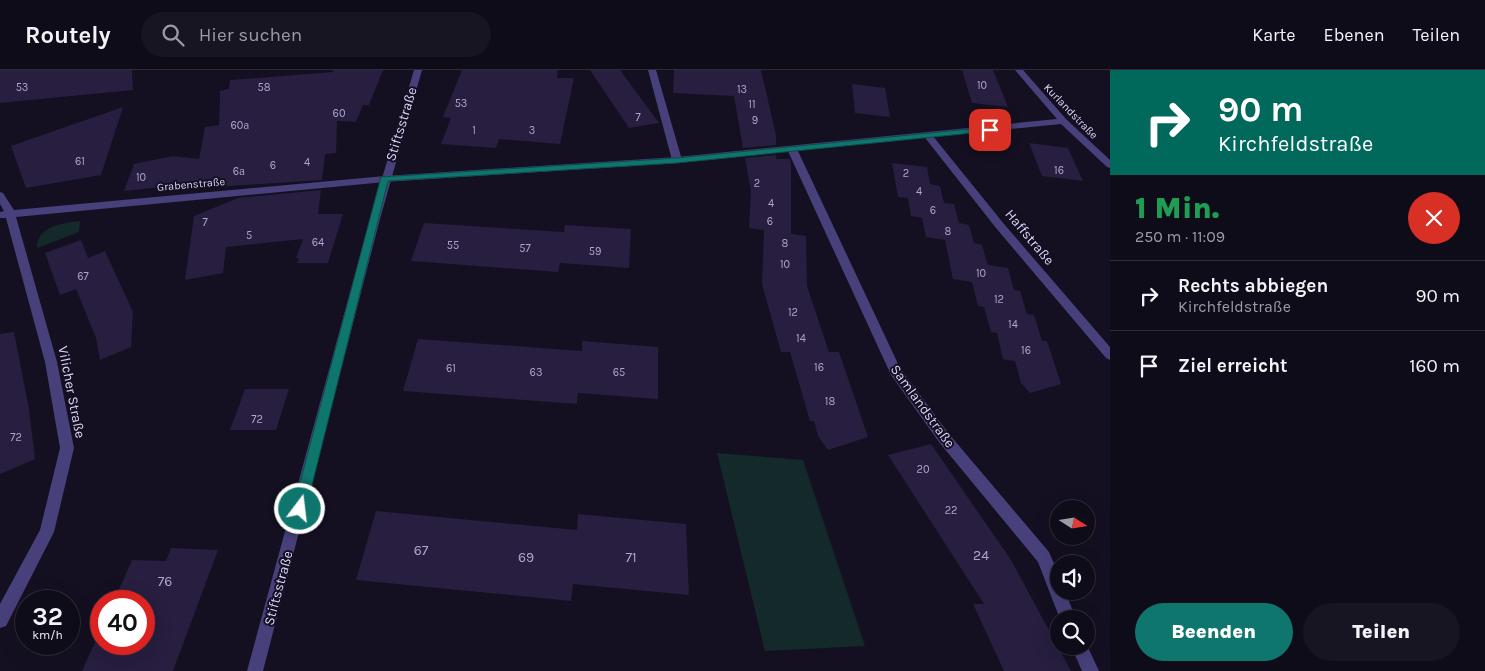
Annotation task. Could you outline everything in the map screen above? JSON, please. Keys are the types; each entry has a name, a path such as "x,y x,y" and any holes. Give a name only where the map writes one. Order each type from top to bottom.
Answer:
{"street":[{"name":"Stiftsstraße","path":"255,671 325,415 384,179 418,70"},
{"path":"652,70 677,160"},
{"name":"Kurlandstraße","path":"1019,70 1063,121 1110,165"},
{"name":"Grabenstraße","path":"5,214 384,179 677,160 1063,121"},
{"name":"Haffstraße","path":"929,136 1007,234 1110,355"},
{"name":"Samlandstraße","path":"792,149 895,371 944,438 1044,557 1065,610"},
{"name":"Vilicher Straße","path":"0,195 51,362 67,448 47,532 0,620"},
{"path":"1083,655 1091,671"}],"green space":[{"path":"80,221 79,232 37,248 41,235 46,230 66,223"},
{"path":"717,453 803,460 865,646 765,651"}],"building":[{"path":"0,70 132,70 133,90 0,103"},
{"path":"333,70 383,70 369,105 363,105 356,122 337,121 336,153 325,154 322,180 198,188 198,183 124,191 134,164 173,156 199,159 205,127 219,125 220,91 229,89 230,80 333,72"},
{"path":"462,70 558,70 557,78 574,78 560,144 499,139 496,148 441,144 451,118 443,117"},
{"path":"590,70 620,70 659,123 629,128"},
{"path":"674,70 761,70 776,135 776,145 743,148 734,96 673,93"},
{"path":"962,70 993,70 1008,107 972,103"},
{"path":"852,84 885,88 890,117 855,113"},
{"path":"123,107 101,175 26,188 11,146"},
{"path":"1029,143 1068,148 1083,181 1042,176"},
{"path":"776,155 776,159 790,159 791,234 806,236 807,286 829,352 839,352 868,437 828,450 818,436 814,421 810,421 790,352 781,352 762,284 764,230 749,228 751,191 745,158"},
{"path":"892,163 927,167 930,184 940,186 944,203 954,204 959,223 969,225 974,243 982,245 988,265 1008,268 1014,290 1020,291 1027,314 1034,315 1042,341 1047,341 1061,384 1030,393 1021,383 1015,361 1003,359 997,333 991,332 984,307 978,306 972,282 953,279 945,240 926,237 922,218 911,216 908,198 898,197"},
{"path":"321,190 318,214 343,214 328,263 297,263 299,258 296,258 303,239 226,247 223,273 185,280 194,216 238,198"},
{"path":"424,223 564,232 565,225 631,229 629,268 560,263 558,272 411,261"},
{"path":"81,240 88,258 105,251 133,312 131,347 100,360 96,338 76,289 60,295 45,253"},
{"path":"14,332 29,409 35,459 0,474 0,334"},
{"path":"418,339 582,351 582,341 658,347 658,399 578,393 577,404 403,391"},
{"path":"245,389 289,389 276,430 230,430"},
{"path":"931,444 1011,560 1050,632 1050,655 1062,655 1071,671 1004,671 973,604 984,604 888,455"},
{"path":"376,511 577,530 578,514 686,524 689,595 573,584 571,601 356,580"},
{"path":"171,548 218,550 173,671 82,671 90,653 90,655 155,655 155,590 119,590 132,560 166,561"}],"route":[{"path":"300,509 375,221 384,179 677,160 990,130"}]}
